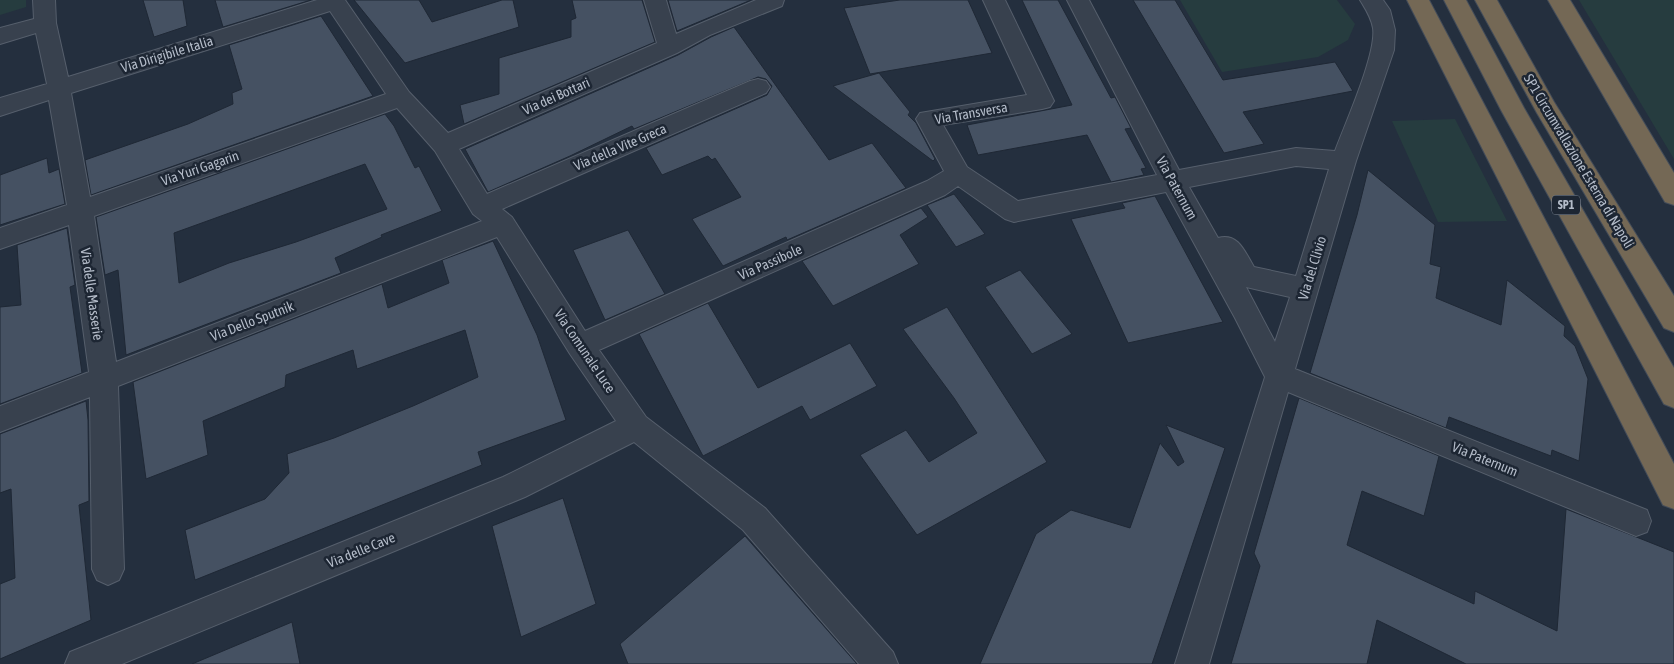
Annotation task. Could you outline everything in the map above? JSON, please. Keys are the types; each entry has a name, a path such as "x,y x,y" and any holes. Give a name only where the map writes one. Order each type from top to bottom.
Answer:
{"highway":[{"path":"1418,0 1674,495"},
{"path":"1559,0 1674,196"},
{"name":"SP1 Circumvallazione Esterna di Napoli","path":"1489,5 1545,107 1674,320"},
{"name":"SP1","path":"1458,6 1513,110 1674,395"}],"street":[{"path":"655,0 669,47"},
{"name":"Via Transversa","path":"994,0 1042,101 928,119 958,174 1014,212 1173,182"},
{"name":"Via Paternum","path":"1078,0 1173,182 1245,310 1278,375 1636,522"},
{"name":"Via del Clivio","path":"1278,375 1344,161 1383,50 1384,30 1379,10 1371,0"},
{"name":"Via Dirigibile Italia","path":"0,107 334,1"},
{"name":"Via Comunale Luce","path":"334,1 401,98 444,145 482,206 503,224 580,346 636,426 754,519 881,664"},
{"name":"Via dei Bottari","path":"444,145 669,47 702,30 774,1"},
{"path":"0,36 45,11"},
{"name":"Via delle Masserie","path":"45,11 80,210 104,379 108,569"},
{"name":"Via della Vite Greca","path":"482,206 758,87"},
{"name":"Via Yuri Gagarin","path":"0,239 401,98"},
{"path":"1173,182 1296,157 1344,161"},
{"name":"Via Passibole","path":"580,346 936,188 958,174"},
{"path":"1173,182 1214,223 1243,273 1249,277 1305,289"},
{"name":"Via Dello Sputnik","path":"0,419 503,224"},
{"path":"1245,310 1249,277"},
{"path":"1192,664 1278,375"},
{"name":"Via delle Cave","path":"82,664 514,487 636,426"}],"green space":[{"path":"0,0 26,0 26,7 0,15"},
{"path":"1180,0 1337,0 1355,24 1348,40 1318,57 1222,72"},
{"path":"1579,0 1674,0 1674,159"},
{"path":"1455,119 1507,221 1438,222 1392,121"}],"building":[{"path":"143,0 183,0 187,26 154,37"},
{"path":"215,0 311,0 223,27"},
{"path":"354,0 419,0 432,22 502,0 513,0 519,27 405,63"},
{"path":"572,0 642,0 655,42 464,124 460,105 499,94 499,58 571,37 571,20 576,18"},
{"path":"668,0 751,0 677,31"},
{"path":"900,0 968,0 992,53 870,74 844,8"},
{"path":"1022,0 1058,0 1111,98 1115,97 1131,128 1125,129 1146,168 1141,169 1144,175 1111,182 1087,135 978,155 967,125 1072,105"},
{"path":"1133,0 1175,0 1223,80 1335,62 1353,91 1243,112 1264,144 1224,153"},
{"path":"321,16 373,96 91,195 85,160 188,124 233,104 232,93 242,89 229,45"},
{"path":"734,27 829,160 872,143 906,188 787,240 786,237 723,266 692,219 741,197 715,158 712,160 708,156 662,175 646,148 767,95 772,86 766,79 758,77 634,129 632,126 488,192 465,149 678,55"},
{"path":"879,73 910,112 908,115 916,123 935,159 933,161 833,86"},
{"path":"385,114 394,126 415,168 419,166 442,211 381,235 382,237 335,258 341,273 126,355 118,270 105,275 96,217","holes":["365,164 387,209 296,242 229,263 179,283 174,233"]},
{"path":"47,158 49,173 59,169 65,204 0,225 0,175"},
{"path":"1368,170 1435,225 1430,264 1441,267 1436,298 1501,325 1507,280 1565,326 1564,336 1575,346 1588,379 1579,461 1552,450 1551,456 1449,417 1446,428 1310,373 1357,215"},
{"path":"954,194 985,234 956,247 927,205"},
{"path":"1155,196 1223,322 1128,343 1071,219 1125,208 1122,203"},
{"path":"921,208 928,217 900,235 919,264 833,306 802,261"},
{"path":"67,228 75,285 70,287 82,373 0,404 0,307 21,305 17,245"},
{"path":"628,230 665,294 605,320 573,250"},
{"path":"493,241 537,335 566,420 478,452 482,465 195,580 185,530 265,499 289,473 287,454 334,438 478,377 465,330 357,369 353,350 286,375 285,387 203,421 208,455 146,479 133,382 382,284 388,308 449,283 442,260"},
{"path":"1020,270 1072,334 1032,354 985,287"},
{"path":"708,303 758,388 850,343 877,386 810,420 802,406 703,456 639,334"},
{"path":"947,307 1047,462 917,535 860,455 906,430 929,462 977,433 954,398 903,329"},
{"path":"1299,398 1439,456 1424,516 1362,491 1347,545 1474,604 1475,591 1557,631 1566,509 1674,552 1674,664 1466,664 1377,620 1367,664 1231,664 1260,566 1254,553"},
{"path":"86,401 89,501 79,505 91,620 0,659 0,584 15,578 11,489 0,493 0,434"},
{"path":"1166,425 1225,448 1152,664 980,664 1036,534 1071,510 1130,528 1160,443 1178,466 1184,462"},
{"path":"563,498 596,604 521,637 492,526"},
{"path":"745,536 857,664 628,664 620,644"},
{"path":"292,622 300,664 192,664"}]}
